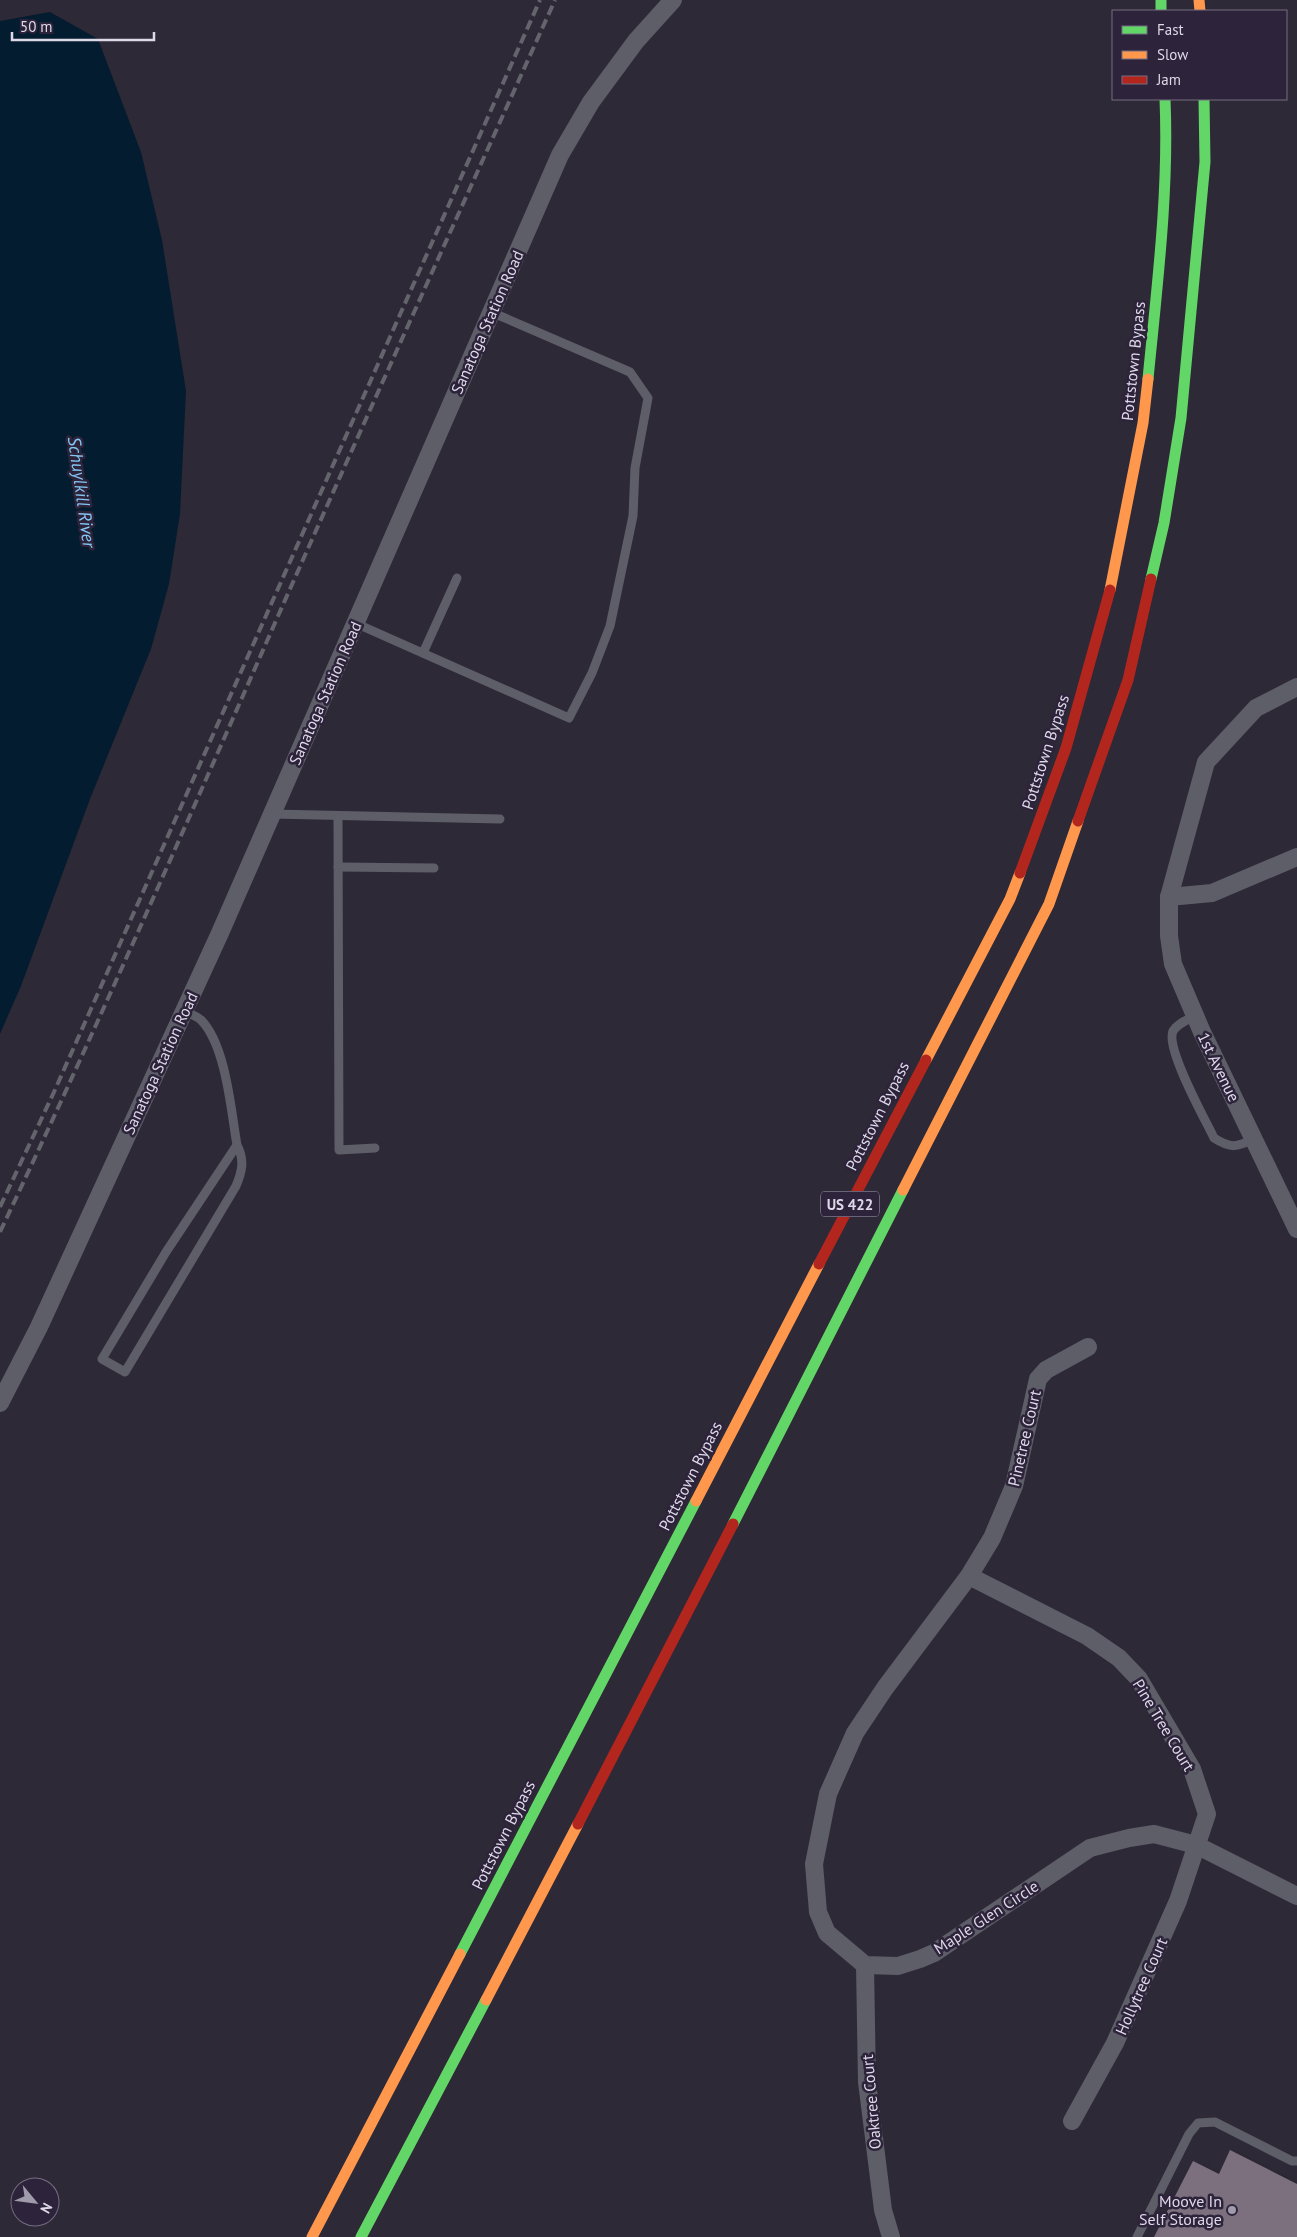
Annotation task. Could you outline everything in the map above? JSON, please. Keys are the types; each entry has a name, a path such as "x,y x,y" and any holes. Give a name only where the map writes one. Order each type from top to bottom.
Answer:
{"highway":[{"name":"Pottstown Bypass","path":"312,2237 1010,899 1066,748 1105,613 1143,423 1160,260 1167,141 1165,100"},
{"name":"US 422","path":"361,2237 680,1629 1049,904 1128,680 1164,523 1180,418 1205,162 1204,100"}],"street":[{"name":"Sanatoga Station Road","path":"0,1403 39,1327 184,1011 560,155 582,117 636,41 673,0"},
{"name":"1st Avenue","path":"1297,688 1256,708 1206,762 1169,897 1168,936 1173,964 1195,1016 1297,1229"},
{"path":"1169,897 1212,893 1297,857"},
{"name":"Pinetree Court","path":"969,1576 992,1538 1014,1486 1038,1379 1046,1370 1088,1347"},
{"path":"865,1965 827,1933 818,1912 814,1864 828,1794 855,1733 885,1688 969,1576"},
{"name":"Pine Tree Court","path":"969,1576 1088,1636 1119,1658 1139,1679 1192,1768 1208,1814 1196,1845"},
{"name":"Maple Glen Circle","path":"865,1965 898,1966 934,1953 1090,1848 1154,1834 1196,1845 1297,1896"},
{"name":"Hollytree Court","path":"1072,2121 1115,2044 1178,1901 1196,1845"},
{"name":"Oaktree Court","path":"865,1965 867,2082 883,2210 891,2237"}],"lane":[{"path":"355,623 569,718 592,673 610,626 633,516 635,468 648,398 630,372 491,312"},
{"path":"423,653 457,578"},
{"path":"272,814 500,819"},
{"path":"338,816 339,1150 375,1148"},
{"path":"338,867 434,868"},
{"path":"184,1011 200,1019 210,1032 221,1061 237,1146 243,1163 236,1186 125,1372 102,1358 166,1252 237,1146"},
{"path":"1195,1016 1179,1024 1172,1033 1172,1052 1214,1138 1224,1145 1238,1146 1254,1139"},
{"path":"1137,2237 1189,2134 1198,2124 1215,2122 1292,2161 1297,2161"}],"water":[{"name":"Schuylkill River","path":"50,12 98,39 141,152 162,240 186,391 180,514 169,584 151,649 90,799 21,986 0,1034 0,21"}],"building":[{"name":"Moove In Self Storage","path":"1230,2150 1297,2184 1297,2237 1154,2237 1193,2161 1219,2174"}],"railway":[{"path":"0,1207 54,1092 540,0"},
{"path":"0,1232 143,920 555,0"}],"traffic: fast":[{"path":"1161,0 1161,10"},
{"path":"1148,379 1164,204 1165,100"},
{"path":"1151,579 1164,523 1181,418 1205,162 1204,100"},
{"path":"733,1524 903,1190"},
{"path":"460,1954 696,1501"},
{"path":"361,2237 486,2000"}],"traffic: slow":[{"path":"1199,0 1200,10"},
{"path":"1110,590 1143,423 1148,379"},
{"path":"903,1190 1049,904 1078,821"},
{"path":"926,1060 1010,899 1020,873"},
{"path":"696,1501 819,1264"},
{"path":"486,2000 578,1824"},
{"path":"312,2237 460,1954"}],"traffic: jam":[{"path":"1078,821 1128,680 1151,579"},
{"path":"1020,873 1066,748 1110,590"},
{"path":"819,1264 926,1060"},
{"path":"578,1824 733,1524"}],"place":[{"name":"Moove In Self Storage","path":"1232,2210"}]}
